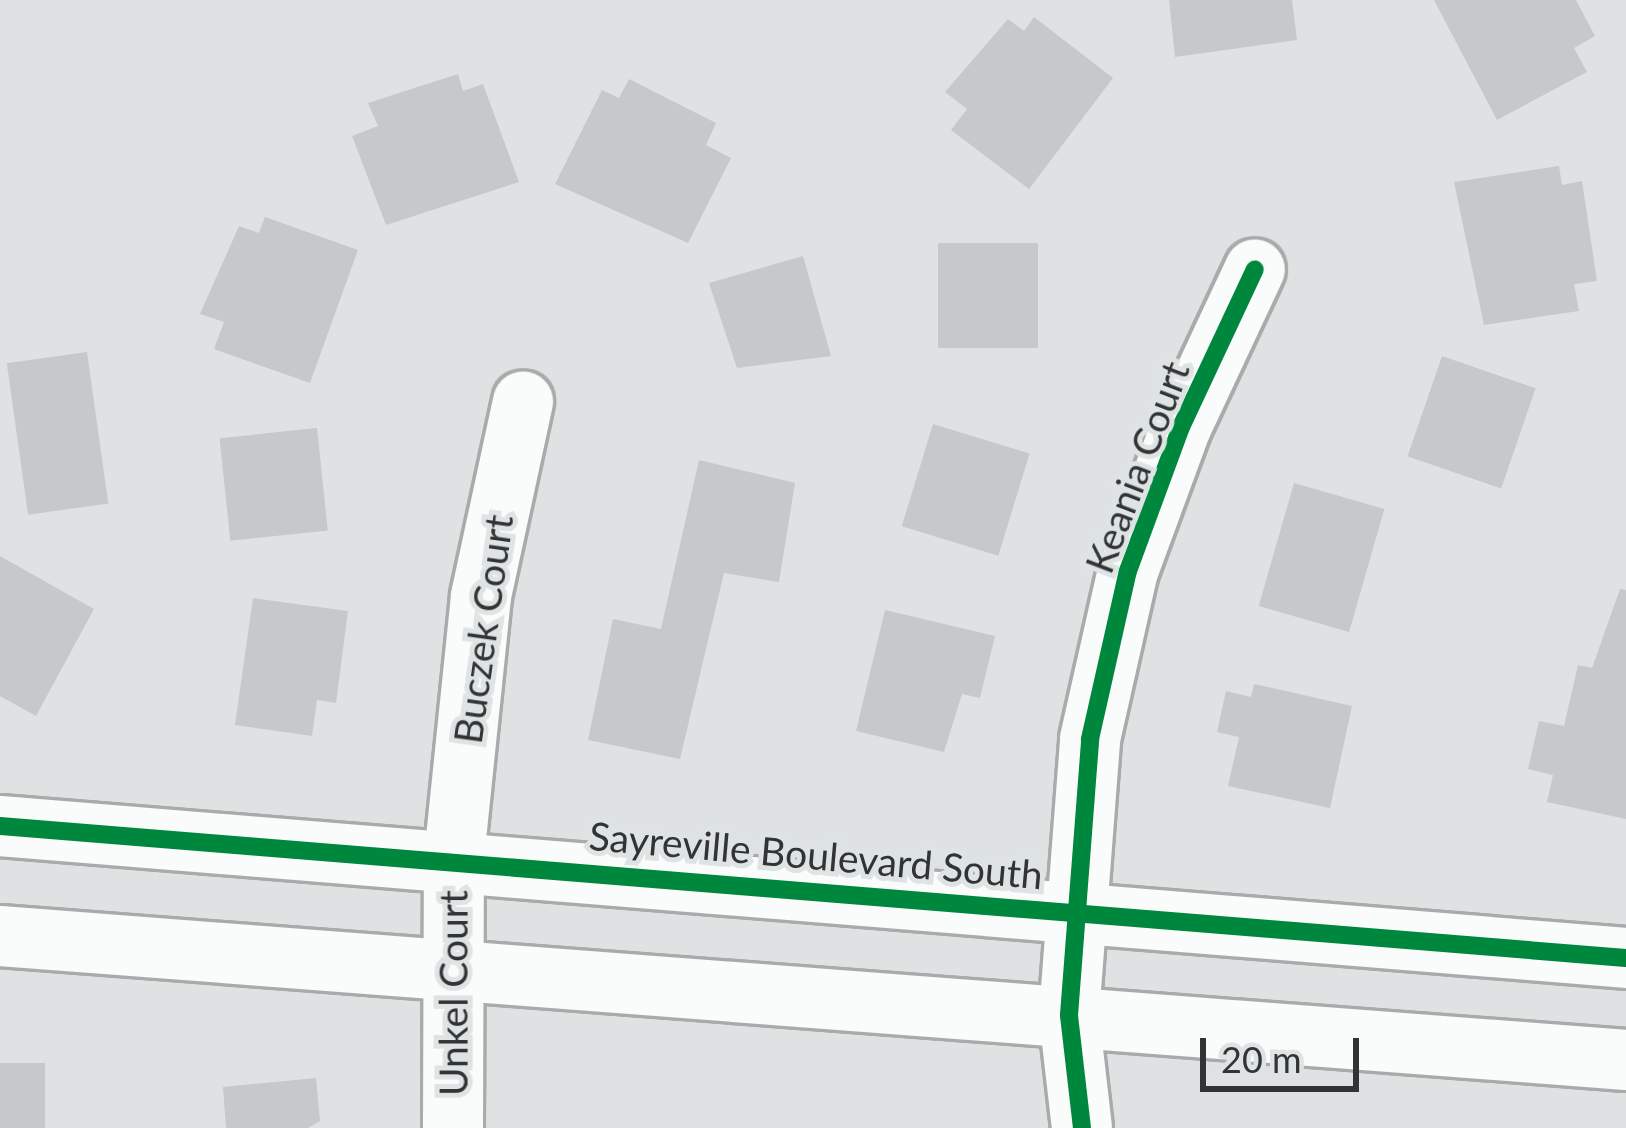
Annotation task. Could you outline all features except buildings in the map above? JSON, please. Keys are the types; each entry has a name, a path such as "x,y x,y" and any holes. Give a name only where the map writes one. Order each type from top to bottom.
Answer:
{"street":[{"name":"Keania Court","path":"1082,1128 1069,1015 1090,739 1127,571 1181,427 1255,269"},
{"name":"Buczek Court","path":"454,858 481,596 523,400"},
{"name":"Sayreville Boulevard South","path":"0,826 454,858 1626,958"},
{"name":"Unkel Court","path":"453,1128 454,858"},
{"path":"0,936 1626,1060"}],"cycle path":[{"path":"1082,1128 1069,1015 1090,739 1128,571 1181,427 1255,269"},
{"path":"0,826 1626,958"}]}
